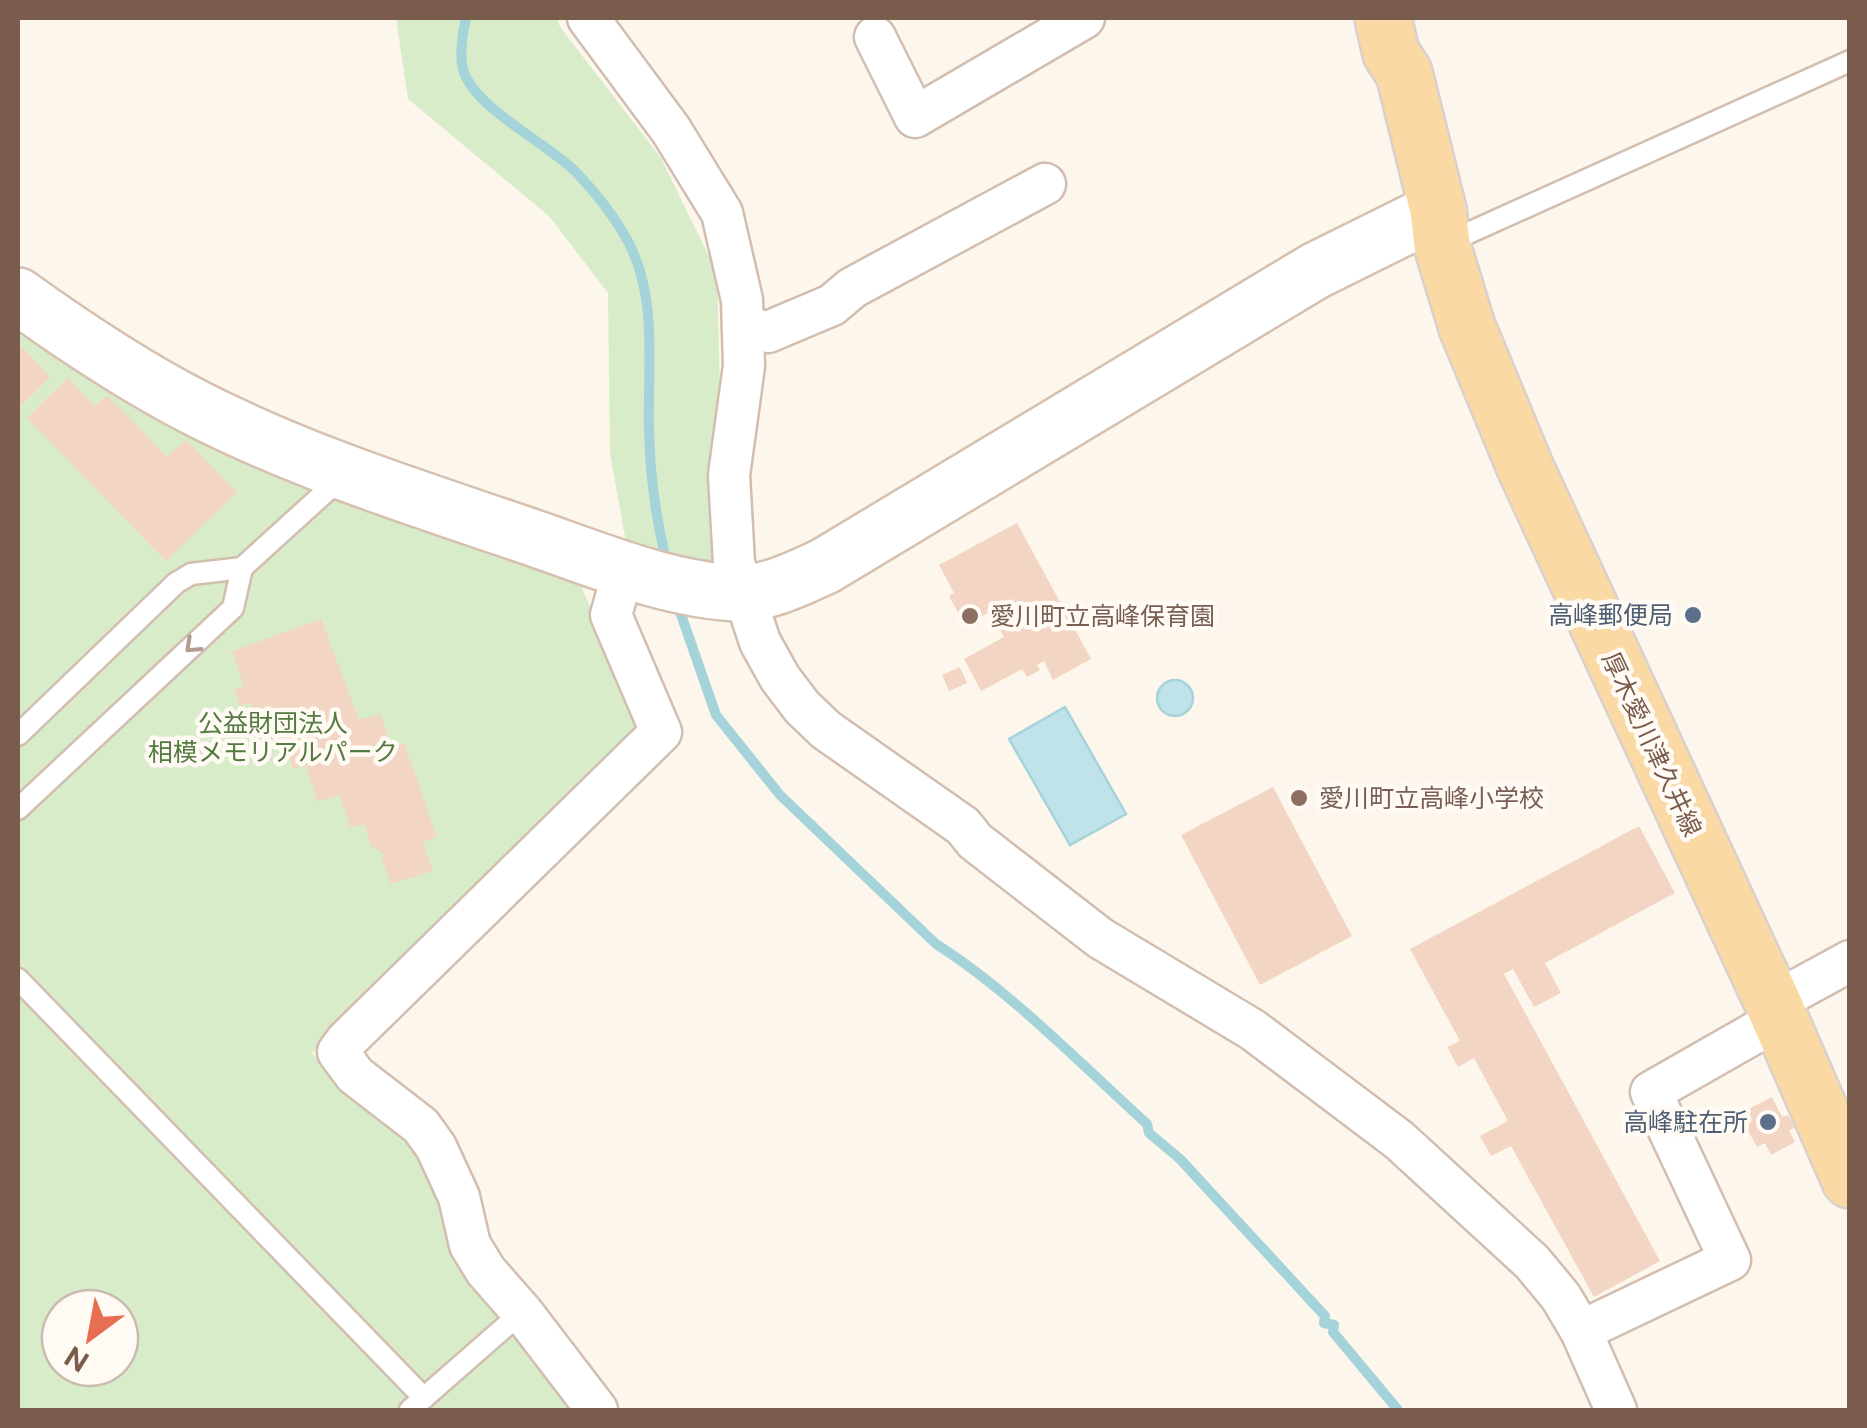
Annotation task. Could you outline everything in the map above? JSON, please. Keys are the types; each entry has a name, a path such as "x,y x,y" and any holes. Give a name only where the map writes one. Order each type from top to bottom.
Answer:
{"main road":[{"name":"厚木愛川津久井線","path":"1383,18 1391,53 1404,73 1467,327 1525,467 1850,1180"}],"street":[{"path":"588,18 671,130 722,213 742,300 743,327 744,366 729,475 734,563 760,642 802,708 826,730 963,826 975,841 1100,938 1252,1030 1400,1140 1532,1262 1561,1297 1582,1330 1616,1410"},
{"path":"876,37 915,117 1083,18"},
{"path":"743,327 768,332 832,305 852,288 1045,184"},
{"path":"18,296 110,358 200,410 347,472 624,568 689,586 742,593 789,582 825,566 1315,271 1440,228"},
{"path":"597,1410 486,1272 470,1245 459,1197 429,1136 400,1106 356,1075 338,1052 662,732 611,615 624,568"},
{"path":"1582,1330 1730,1260 1651,1092 1850,961"}],"lane":[{"path":"1440,228 1850,61"},
{"path":"18,735 176,583 190,574 242,568 347,472"},
{"path":"18,809 234,608 242,568"},
{"path":"18,979 417,1404 522,1312"}],"green space":[{"path":"396,18 557,18 661,158 717,273 720,391 710,582 628,553 610,454 608,293 549,216 408,99"},
{"name":"公益財団法人 相模メモリアルパーク","path":"18,327 578,579 638,714 633,739 312,1053 333,1077 408,1133 577,1410 18,1410"}],"water":[{"path":"1175,680 1188,685 1193,698 1188,711 1175,716 1162,711 1157,698 1162,685"},
{"path":"1065,707 1126,814 1070,845 1009,739"}],"building":[{"path":"18,343 50,377 18,408"},
{"path":"68,378 95,406 107,395 167,457 186,440 237,492 166,561 27,418"},
{"path":"1017,523 1091,659 1053,680 1044,661 1037,665 1040,670 1027,677 1022,669 981,691 964,659 1004,637 990,612 965,625 949,596 954,593 939,565"},
{"path":"321,619 359,720 380,714 392,747 404,743 437,837 423,842 433,871 391,884 381,857 385,855 371,846 364,824 351,828 339,795 318,802 305,765 293,769 283,737 271,741 265,724 258,725 250,703 240,706 234,689 244,686 232,651"},
{"path":"960,667 967,683 949,691 942,675"},
{"path":"1273,787 1352,936 1260,985 1181,835"},
{"path":"1639,826 1675,893 1545,963 1561,993 1534,1007 1513,969 1504,974 1660,1261 1594,1297 1511,1146 1491,1156 1480,1136 1508,1121 1474,1058 1458,1067 1447,1047 1460,1041 1410,949"},
{"name":"高峰駐在所","path":"1772,1097 1782,1117 1788,1115 1795,1128 1789,1130 1795,1142 1771,1155 1765,1143 1757,1147 1739,1114"}],"waterway":[{"path":"466,18 462,64 474,90 500,115 575,171 612,216 634,254 647,303 650,461 664,551"},
{"path":"677,603 716,715 780,795 936,944 1018,1006 1147,1124 1149,1133 1180,1159 1325,1316 1324,1323 1334,1325 1333,1332 1398,1410"}],"place":[{"name":"高峰郵便局","path":"1693,615"},
{"name":"愛川町立高峰保育園","path":"970,616"},
{"name":"愛川町立高峰小学校","path":"1299,798"},
{"name":"高峰駐在所","path":"1768,1122"}]}
